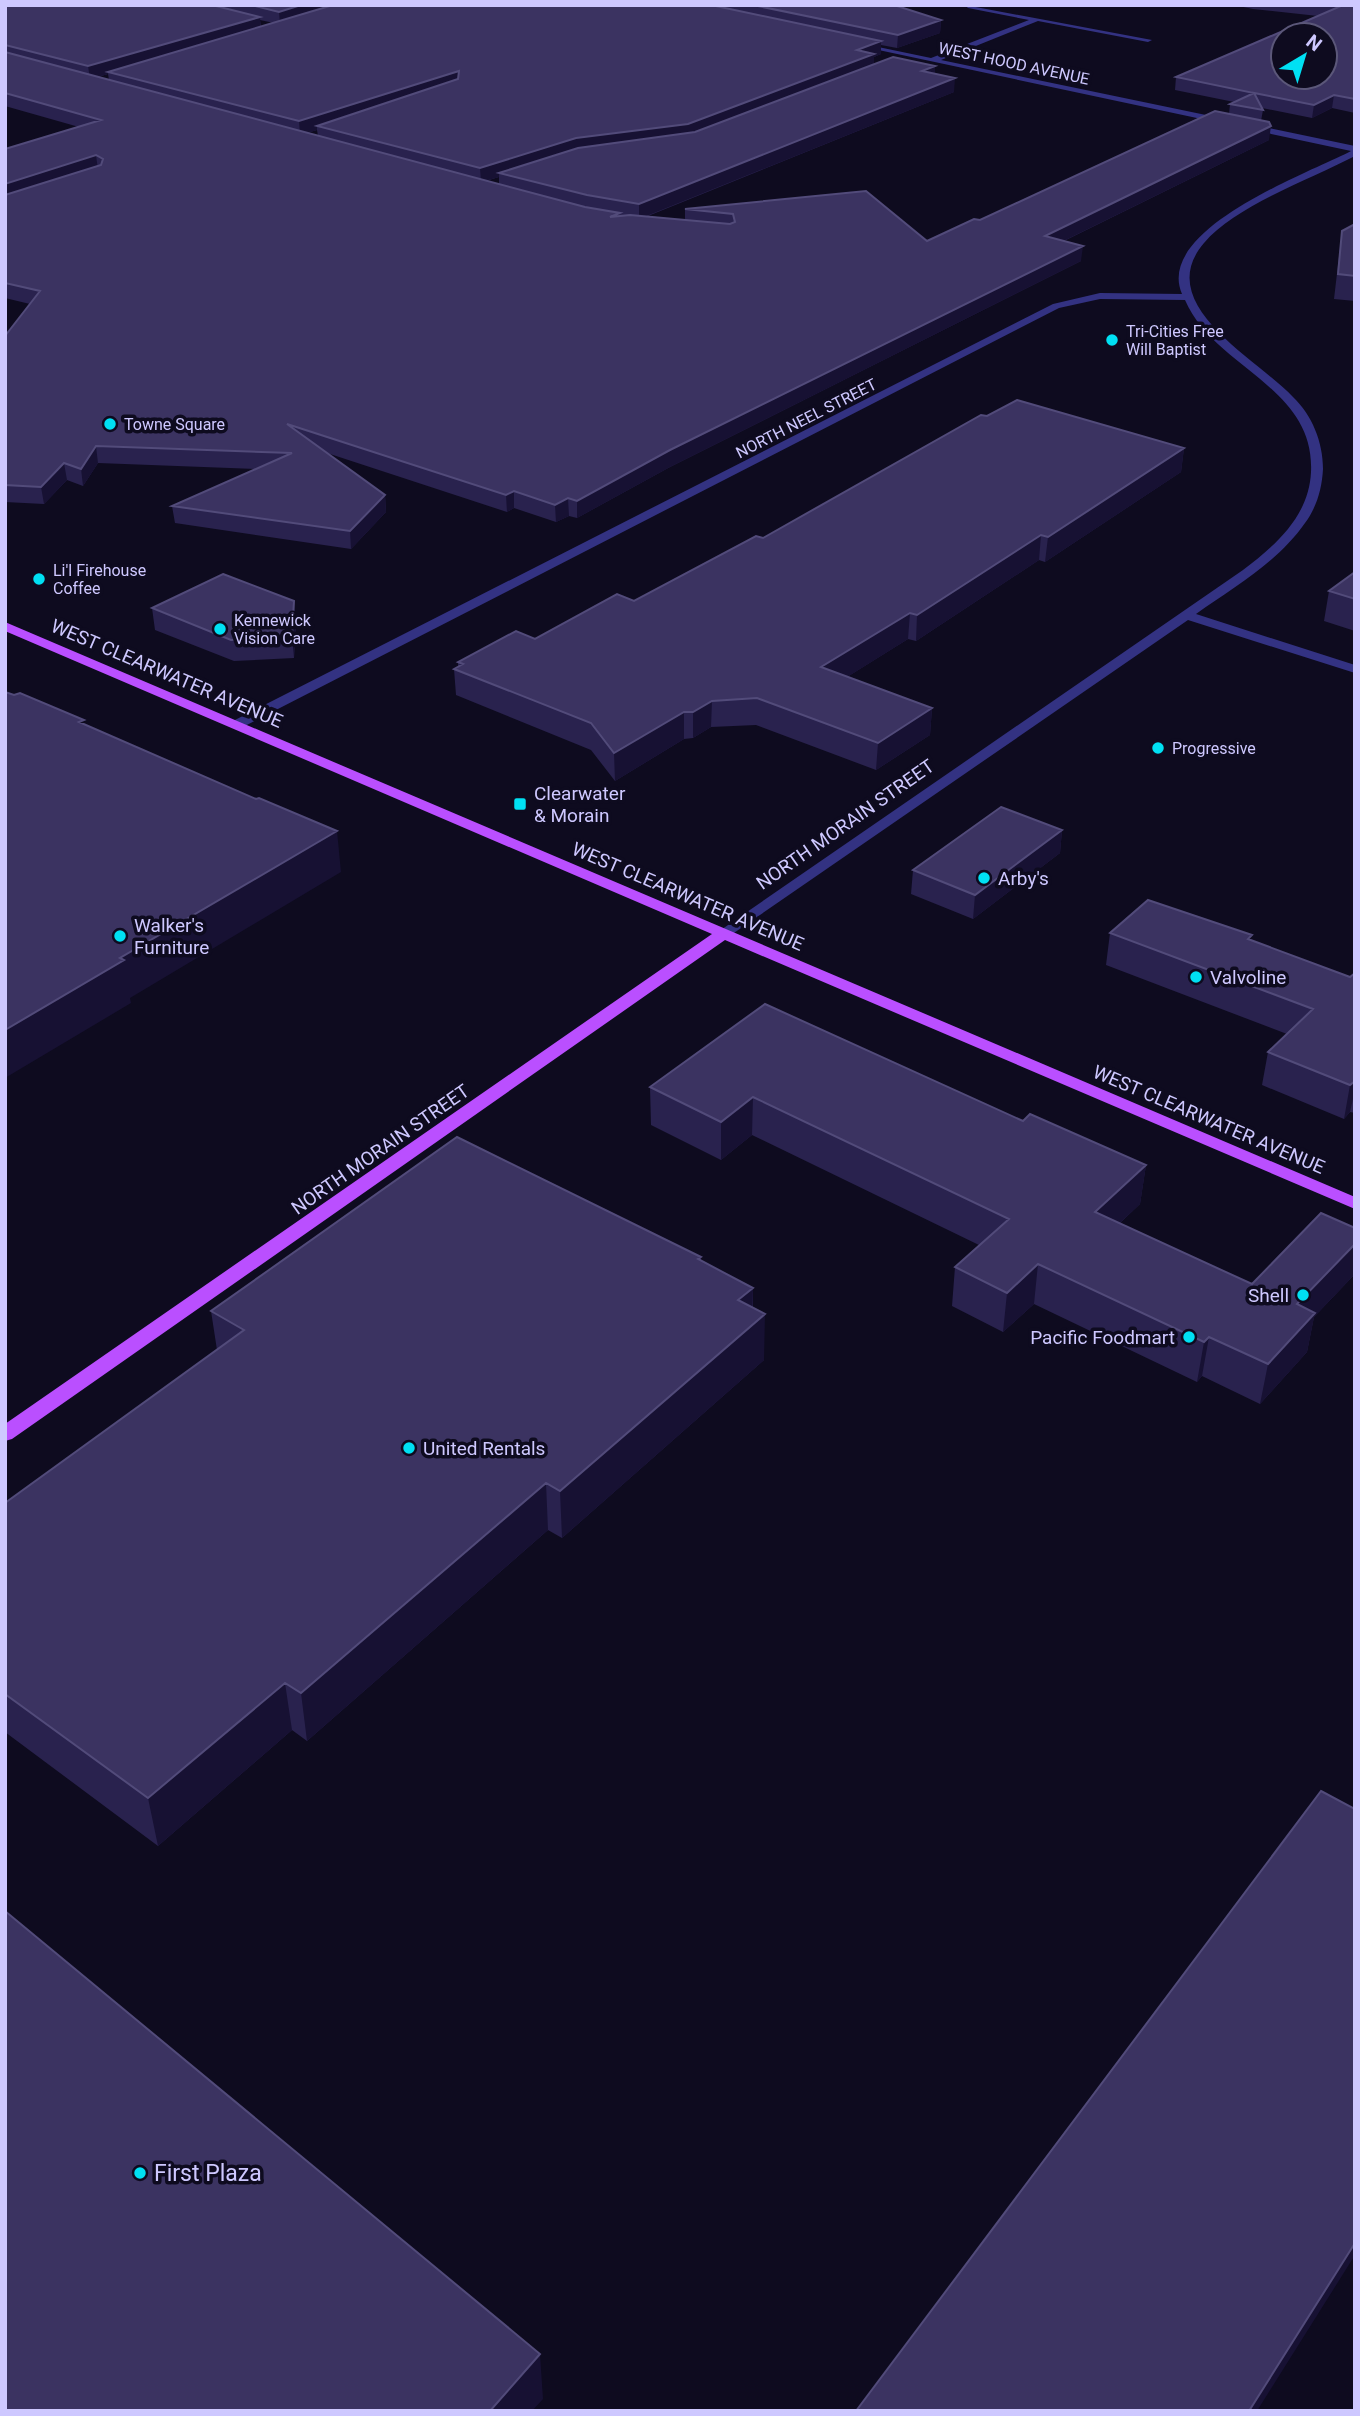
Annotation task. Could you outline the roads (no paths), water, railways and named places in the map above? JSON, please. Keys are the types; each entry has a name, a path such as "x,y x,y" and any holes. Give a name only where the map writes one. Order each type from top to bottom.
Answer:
{"main road":[{"name":"WEST CLEARWATER AVENUE","path":"5,626 1355,1204"},
{"name":"NORTH MORAIN STREET","path":"5,1434 723,934"}],"street":[{"path":"968,6 1148,40"},
{"path":"932,61 1038,19"},
{"name":"WEST HOOD AVENUE","path":"850,43 1355,150"},
{"path":"903,62 915,57"},
{"path":"1188,297 1184,281 1190,255 1209,232 1245,209 1355,150"},
{"name":"NORTH NEEL STREET","path":"236,725 1056,306 1100,296 1188,297"},
{"name":"NORTH MORAIN STREET","path":"723,934 1186,615 1282,544 1311,505 1318,468 1317,449 1303,417 1292,401 1261,372 1207,330 1188,297"},
{"path":"1186,615 1355,669"}],"place":[{"name":"Tri-Cities Free Will Baptist","path":"1112,340"},
{"name":"Towne Square","path":"110,424"},
{"name":"Li'l Firehouse Coffee","path":"39,579"},
{"name":"Kennewick Vision Care","path":"220,629"},
{"name":"Progressive","path":"1158,748"},
{"name":"Clearwater & Morain","path":"520,804"},
{"name":"Arby's","path":"984,878"},
{"name":"Walker's Furniture","path":"120,936"},
{"name":"Valvoline","path":"1196,977"},
{"name":"Shell","path":"1303,1295"},
{"name":"Pacific Foodmart","path":"1189,1337"},
{"name":"United Rentals","path":"409,1448"},
{"name":"First Plaza","path":"140,2173"}]}
